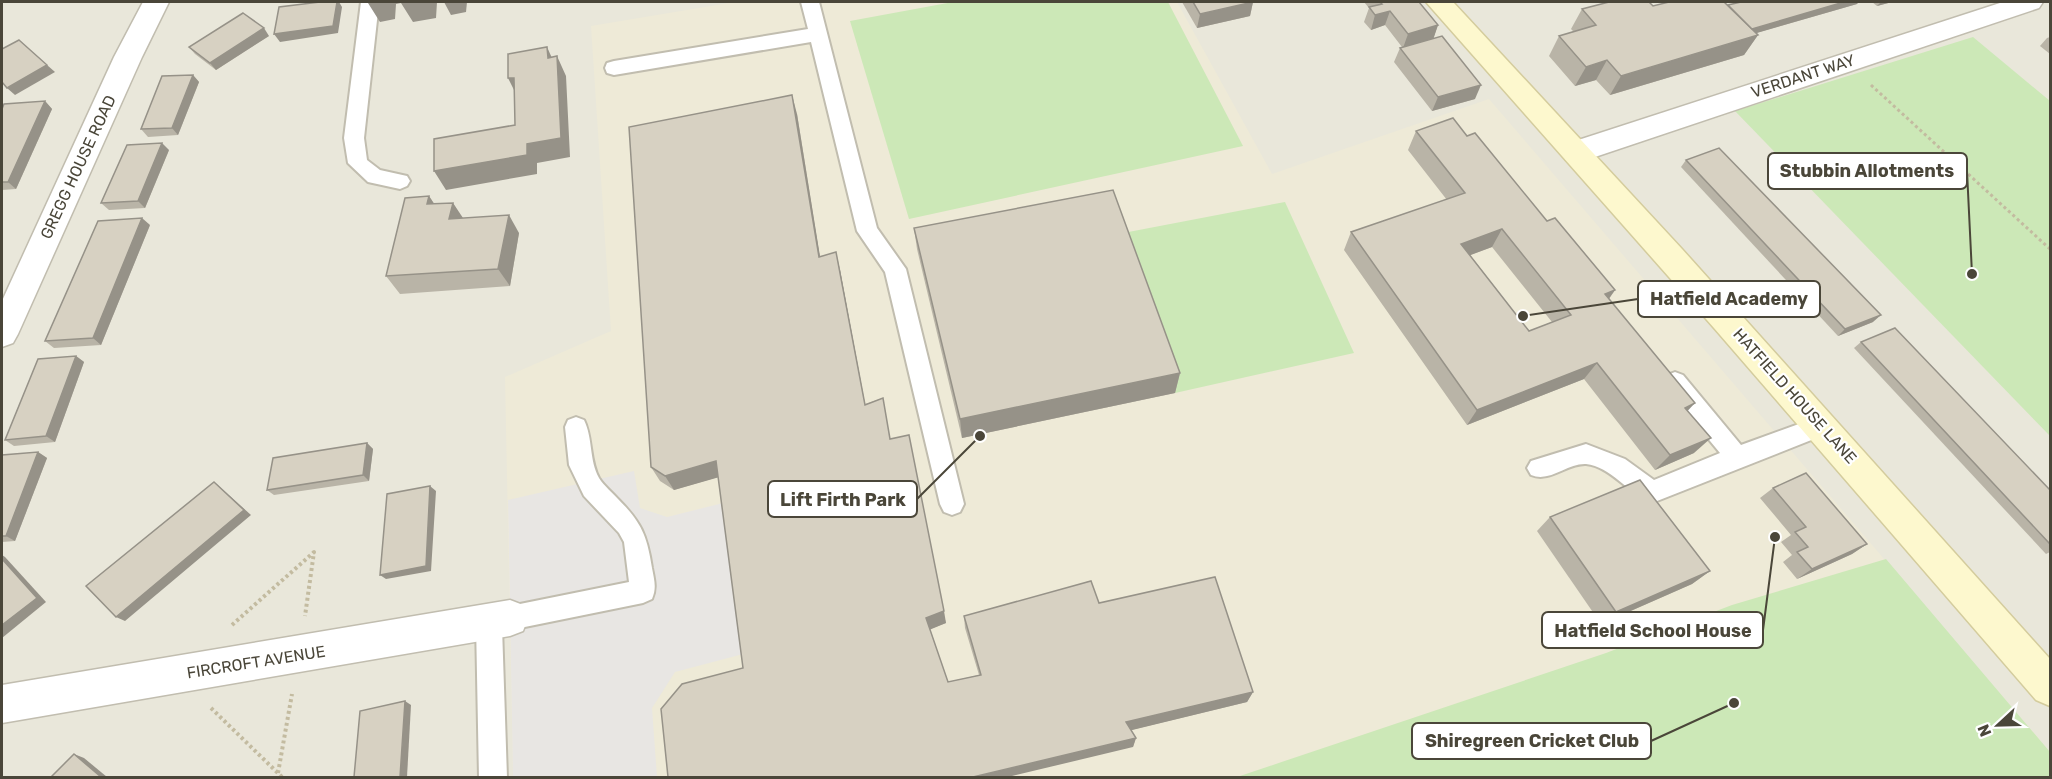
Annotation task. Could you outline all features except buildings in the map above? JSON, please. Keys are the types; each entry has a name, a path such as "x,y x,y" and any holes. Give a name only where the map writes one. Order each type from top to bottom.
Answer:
{"street":[{"name":"GREGG HOUSE ROAD","path":"2,334 10,297 156,2"},
{"name":"HATFIELD HOUSE LANE","path":"1439,2 1821,426 2050,687"},
{"name":"VERDANT WAY","path":"1576,152 2030,2"},
{"name":"FIRCROFT AVENUE","path":"2,704 500,621"}],"lane":[{"path":"370,2 354,138 358,163 375,177 400,181"},
{"path":"810,2 867,231 895,269 952,504"},
{"path":"614,68 818,34"},
{"path":"1662,366 1737,457"},
{"path":"1539,468 1586,454 1617,466 1652,492 1821,426"},
{"path":"493,777 500,621 643,591 636,541 628,525 592,488 581,465 576,427"}],"path":[{"path":"1846,62 2050,249"},
{"path":"278,773 283,777"}],"shaded area":[{"path":"2,2 2050,2 2050,777 2,777"},
{"path":"735,2 1177,2 1272,174 1489,99 2050,752 2050,777 513,777 505,377 611,331 591,26"},
{"path":"634,471 640,508 667,517 727,502 747,653 675,672 652,708 657,777 513,777 508,500"}],"green space":[{"path":"953,2 1168,2 1243,146 909,219 850,21"},
{"path":"1973,37 2050,101 2050,436 1735,111"},
{"path":"1285,202 1354,353 1175,393 1118,234"},
{"path":"1886,559 2050,752 2050,777 1237,777 1606,653 1732,605"}],"place":[{"name":"Stubbin Allotments","path":"1972,274"},
{"name":"Hatfield Academy","path":"1523,316"},
{"name":"Lift Firth Park","path":"980,436"},
{"name":"Hatfield School House","path":"1775,537"},
{"name":"Shiregreen Cricket Club","path":"1734,703"}]}
